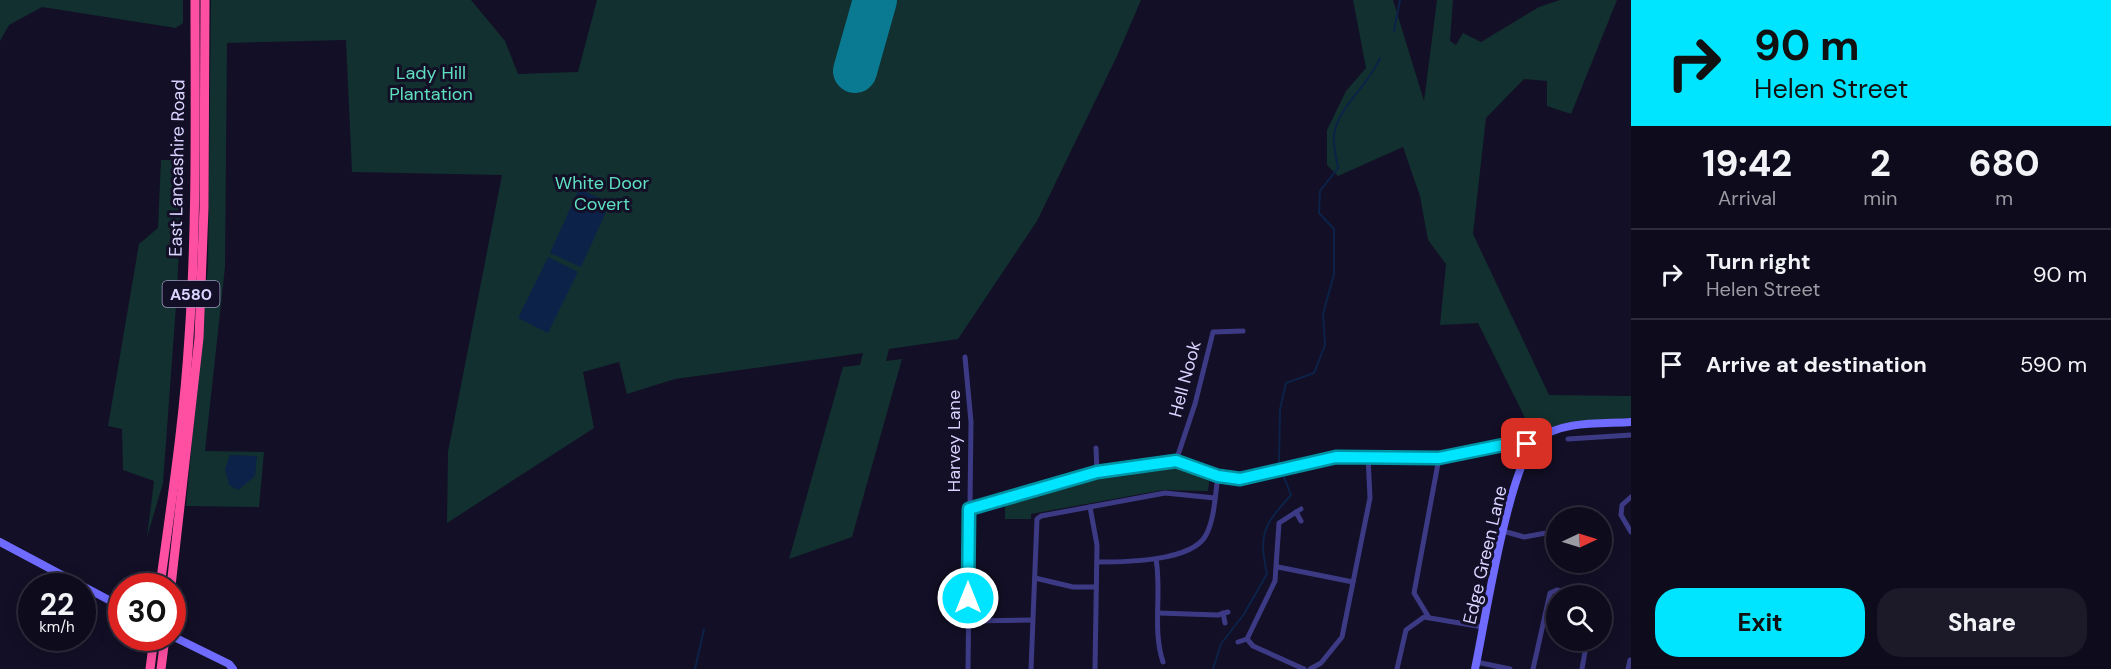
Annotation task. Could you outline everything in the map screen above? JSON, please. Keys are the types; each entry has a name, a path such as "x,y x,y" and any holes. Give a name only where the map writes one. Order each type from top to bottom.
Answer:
{"highway":[{"name":"East Lancashire Road","path":"162,573 182,419 189,338 194,208 195,0"},
{"name":"East Lancashire Road","path":"172,573 199,338 204,208 205,0"},
{"path":"150,669 152,651"},
{"path":"161,669 163,651"}],"street":[{"name":"Hell Nook","path":"1176,461 1195,404 1213,332 1243,331"},
{"name":"Harvey Lane","path":"965,357 971,422 968,669"},
{"path":"969,509 1097,472 1176,461 1218,476 1240,479 1336,457 1439,458 1512,444 1527,444 1532,447 1539,438 1562,429 1631,422"},
{"path":"1568,439 1631,435"},
{"name":"Edge Green Lane","path":"1476,666 1503,531 1515,488 1532,447"},
{"path":"1096,448 1097,472"},
{"path":"1310,669 1321,663 1340,641 1370,498 1368,456"},
{"path":"1428,616 1414,593 1439,458"},
{"path":"1097,562 1156,559 1191,548 1202,541 1209,528 1218,476"},
{"path":"1032,669 1037,519 1041,516 1165,494 1215,498"},
{"path":"1631,497 1622,505 1622,515 1631,532"},
{"path":"1090,507 1097,545 1095,669"},
{"path":"1238,642 1247,639 1271,591 1278,567 1277,530 1279,523 1299,510 1301,521"},
{"path":"1503,531 1524,537 1546,533"},
{"path":"0,542 108,600"},
{"path":"1156,559 1157,646 1163,662"},
{"path":"1278,567 1353,582"},
{"path":"1035,578 1073,587 1096,587"},
{"path":"1533,669 1546,611"},
{"path":"1200,622 1206,612"},
{"path":"1158,613 1226,613 1225,623"},
{"path":"1397,669 1406,630 1428,616 1483,627"},
{"path":"968,621 1032,620"},
{"path":"1247,639 1253,646 1304,669"},
{"path":"186,643 229,664 233,669"},
{"path":"1582,669 1585,651"},
{"path":"1628,669 1630,660"},
{"path":"1476,666 1509,669"}],"green space":[{"path":"0,0 183,0 183,23 176,28 42,7 9,25 0,41"},
{"path":"211,0 471,0 505,41 518,74 578,72 597,0 1141,0 1117,56 1037,221 958,339 889,349 886,361 902,359 852,537 789,559 843,367 860,365 863,353 675,379 627,394 619,362 583,372 594,428 447,523 448,452 502,175 352,172 346,40 227,43 225,267 205,451 264,452 259,507 186,506 208,267"},
{"path":"1353,0 1393,0 1424,101 1437,0 1453,0 1450,41 1456,45 1463,33 1481,42 1539,7 1560,0 1617,0 1571,114 1547,106 1547,81 1524,79 1486,118 1473,234 1549,395 1631,396 1631,418 1563,424 1534,436 1478,323 1440,325 1446,264 1428,240 1420,196 1403,147 1338,176 1327,165 1327,130 1346,91 1366,68"},
{"path":"161,160 183,160 177,292 163,483 147,537 154,481 123,470 122,429 108,426 139,244 158,228"},
{"path":"1176,464 1210,476 1208,491 1163,490 1031,514 1031,519 1005,519 1005,504 1037,494 1043,489 1052,489 1098,474 1129,470 1141,472"}],"water":[{"path":"579,189 610,203 581,267 550,253"},
{"path":"548,257 578,272 548,333 518,318"},
{"path":"230,455 257,456 255,476 238,490 229,485 225,469"}],"waterway":[{"path":"1394,31 1400,0"},
{"path":"1213,669 1221,644 1244,614 1267,574 1263,549 1266,530 1269,522 1291,495 1279,464 1280,409 1286,383 1314,373 1325,345 1323,314 1334,274 1334,229 1319,213 1320,191 1338,168 1334,143 1336,125 1380,58"},
{"path":"695,669 704,629"}],"runway":[{"path":"855,71 875,0"}],"route":[{"path":"968,598 969,509 1018,497 1097,472 1176,461 1218,476 1240,479 1336,457 1439,458 1503,445 1527,444"}],"park label":[{"name":"Lady Hill Plantation","path":"431,83"},
{"name":"White Door Covert","path":"602,193"}]}
